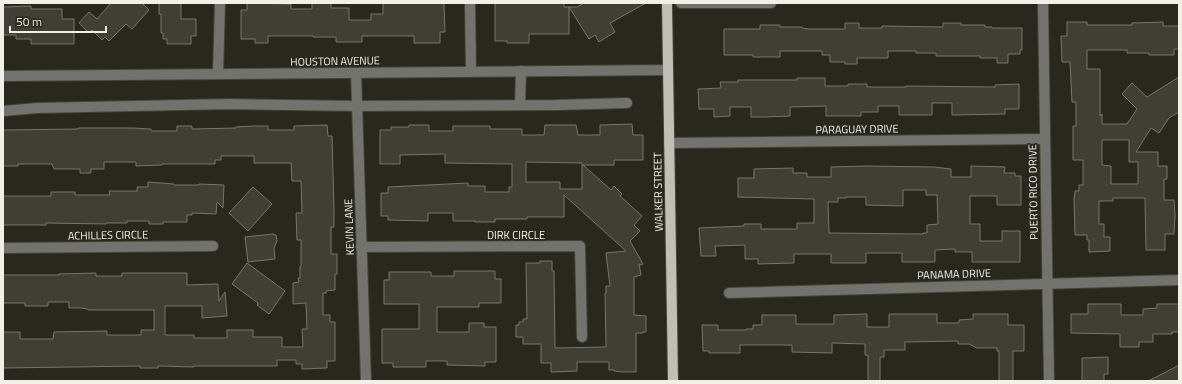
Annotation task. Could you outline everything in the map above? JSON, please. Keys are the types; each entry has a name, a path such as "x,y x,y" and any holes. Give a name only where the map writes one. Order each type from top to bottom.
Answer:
{"main road":[{"name":"WALKER STREET","path":"667,3 673,381"}],"street":[{"path":"218,74 220,3"},
{"path":"470,3 471,72"},
{"path":"681,3 771,3"},
{"name":"PUERTO RICO DRIVE","path":"1043,3 1046,284 1049,381"},
{"name":"HOUSTON AVENUE","path":"3,76 668,70"},
{"path":"520,105 521,71"},
{"name":"KEVIN LANE","path":"356,73 366,381"},
{"path":"3,111 37,108 230,104 357,106 627,103"},
{"name":"PARAGUAY DRIVE","path":"669,143 1044,139"},
{"name":"ACHILLES CIRCLE","path":"3,248 213,246"},
{"name":"DIRK CIRCLE","path":"361,248 580,246 582,337"},
{"name":"PANAMA DRIVE","path":"729,293 1179,280"}],"building":[{"path":"111,3 142,3 149,10 132,29 126,24 109,41 105,37 102,40 92,30 89,33 79,23 89,12 97,19"},
{"path":"159,3 181,3 181,19 196,19 196,36 191,36 191,44 167,44 167,39 163,39 163,33 161,33 161,14 159,14"},
{"path":"247,3 291,4 291,9 312,9 312,3 331,3 331,8 349,8 349,20 371,20 371,14 383,14 383,3 444,3 445,32 440,32 440,43 414,43 414,36 362,36 362,42 336,42 336,37 268,36 268,43 255,43 255,39 241,39 241,10 247,10"},
{"path":"495,3 564,3 564,7 569,7 569,34 529,34 529,43 507,43 507,41 495,41"},
{"path":"584,3 646,3 610,23 615,32 599,42 595,35 589,39 569,7 577,7"},
{"path":"31,6 31,9 62,9 62,19 74,19 74,44 31,44 31,39 16,39 16,35 3,35 3,7"},
{"path":"1067,22 1087,22 1087,25 1132,25 1132,23 1163,22 1163,26 1179,26 1179,49 1174,49 1174,55 1127,53 1127,50 1087,50 1087,69 1100,69 1100,116 1102,114 1102,124 1127,124 1137,109 1122,94 1132,83 1147,97 1179,77 1179,112 1169,118 1159,133 1151,128 1136,152 1158,152 1158,166 1167,166 1167,179 1164,179 1164,200 1174,200 1175,215 1174,234 1165,234 1165,250 1146,250 1145,198 1113,198 1113,201 1099,201 1099,224 1104,224 1104,237 1110,237 1110,251 1089,252 1089,240 1087,240 1087,235 1075,235 1074,199 1075,191 1079,191 1079,185 1083,185 1083,160 1073,160 1073,126 1076,126 1076,102 1072,102 1070,62 1062,62 1061,36 1067,36","holes":["1102,140 1129,140 1129,162 1138,162 1138,184 1111,184 1111,166 1102,165"]},
{"path":"845,23 859,23 859,28 882,28 882,26 943,27 943,23 961,23 961,25 985,25 985,27 992,28 1022,28 1022,50 1020,50 1020,54 1008,54 1008,63 997,63 997,58 980,58 980,56 936,56 936,53 916,53 916,51 888,51 888,58 857,58 857,64 830,62 830,55 822,55 822,51 780,51 780,57 724,55 724,29 760,29 760,25 780,25 780,27 802,27 809,29 845,29"},
{"path":"797,78 825,78 825,86 867,84 867,87 995,87 995,85 1019,84 1019,109 1005,109 1005,114 952,115 952,103 932,103 932,115 899,115 899,106 878,106 878,112 861,112 861,116 826,116 826,106 790,107 790,116 751,117 751,107 730,107 730,116 714,117 714,109 699,109 698,89 721,88 720,82 738,82 738,80 797,80"},
{"path":"632,124 633,135 643,135 643,160 614,160 614,165 583,165 611,190 614,186 622,194 620,196 642,216 634,225 640,231 630,241 643,264 639,264 641,275 634,277 634,315 646,316 646,332 636,333 636,372 609,370 609,362 577,362 577,371 551,372 551,363 541,363 541,344 523,344 523,337 516,337 516,325 519,325 519,322 523,322 523,319 527,319 526,263 552,261 552,271 554,271 555,348 606,347 605,293 606,286 610,286 606,253 626,251 564,195 564,217 527,217 527,219 495,219 495,222 475,222 453,221 453,213 428,213 428,221 388,220 388,216 381,216 381,193 388,193 388,187 468,183 468,186 485,186 485,192 509,192 509,187 512,187 512,164 445,163 445,154 400,155 400,164 380,164 380,130 391,130 391,127 409,127 409,125 429,125 429,131 453,131 453,126 490,126 490,129 522,129 522,135 544,135 545,125 576,125 578,135 600,135 600,125","holes":["526,162 582,163 582,189 560,189 560,182 526,182"]},
{"path":"327,125 328,136 332,136 334,227 331,227 331,254 337,254 337,274 335,274 335,290 326,291 326,293 323,293 323,315 330,315 330,322 335,322 335,361 327,361 327,368 302,369 302,364 296,364 296,360 277,360 277,366 3,368 3,332 20,332 20,339 53,339 54,332 107,331 107,335 141,335 141,330 154,330 154,310 88,310 81,308 69,308 69,302 48,302 48,306 25,306 25,303 3,303 3,275 59,275 96,273 96,276 122,276 122,273 187,273 187,285 218,284 219,301 225,292 227,316 202,318 202,306 165,306 165,335 194,335 194,338 227,338 227,330 253,330 253,337 282,337 282,347 303,347 302,329 307,329 306,303 293,304 293,283 299,282 298,278 300,278 301,266 301,240 297,240 296,213 302,213 301,181 292,181 291,163 254,163 254,156 221,156 221,160 215,160 215,164 162,164 136,166 136,162 104,162 104,169 91,169 91,173 80,173 80,169 54,169 52,164 18,164 18,166 3,166 3,130 134,128 151,129 151,131 177,131 177,126 192,126 192,129 268,126 268,130 294,130 294,126"},
{"path":"971,166 1005,167 1004,173 1015,173 1015,176 1021,176 1021,205 997,205 997,196 970,196 970,224 980,224 980,241 1002,241 1002,231 1020,231 1020,262 972,262 972,252 955,252 955,249 935,250 935,262 902,262 902,253 866,253 866,263 831,263 831,254 794,254 794,263 758,264 758,259 745,259 745,245 715,246 716,256 701,256 699,228 761,224 761,229 797,229 797,223 814,223 814,199 738,197 738,178 754,178 754,169 793,168 793,173 807,173 807,177 831,177 831,167 934,167 951,169 951,177 971,177","holes":["903,190 926,190 926,195 937,195 938,224 927,225 927,233 829,233 828,202 838,202 838,198 866,197 866,205 903,206"]},
{"path":"148,182 174,185 224,185 223,208 217,202 216,214 192,213 192,215 187,215 187,222 163,222 163,224 149,224 149,221 127,221 127,223 106,224 46,223 46,225 3,225 3,196 51,196 51,192 75,192 75,195 110,195 109,191 137,191 137,187 148,187"},
{"path":"253,187 272,204 248,231 229,213"},
{"path":"276,235 277,241 274,248 275,259 248,262 245,237"},
{"path":"247,263 285,291 269,314 257,305 258,303 232,284"},
{"path":"454,271 495,271 495,279 501,279 501,303 479,303 479,307 437,307 437,332 469,332 469,323 484,323 484,327 496,327 496,362 485,362 485,366 447,365 447,361 426,361 426,367 393,367 393,363 382,363 382,329 419,329 419,304 384,304 384,280 389,280 389,272 431,272 431,276 454,276"},
{"path":"1088,304 1121,304 1121,315 1143,315 1143,309 1157,308 1157,304 1179,304 1179,332 1172,332 1172,334 1153,334 1153,342 1139,342 1139,347 1120,347 1120,334 1071,333 1071,314 1088,314"},
{"path":"867,314 867,327 889,327 889,314 937,314 937,323 959,323 959,320 973,319 973,314 1008,314 1008,325 1024,325 1024,351 1013,351 1013,381 999,381 999,351 997,351 997,348 977,348 969,344 958,344 958,341 905,342 905,350 884,350 884,357 880,357 880,381 868,381 868,355 865,355 865,344 832,343 832,353 792,352 792,345 740,345 740,353 709,353 709,351 703,351 702,325 718,325 718,330 746,330 753,329 753,325 762,325 762,315 796,315 796,324 834,324 834,315"},
{"path":"1108,357 1108,374 1104,374 1104,381 1082,381 1082,358"},
{"path":"1179,365 1179,381 1148,381 1164,373"}]}
